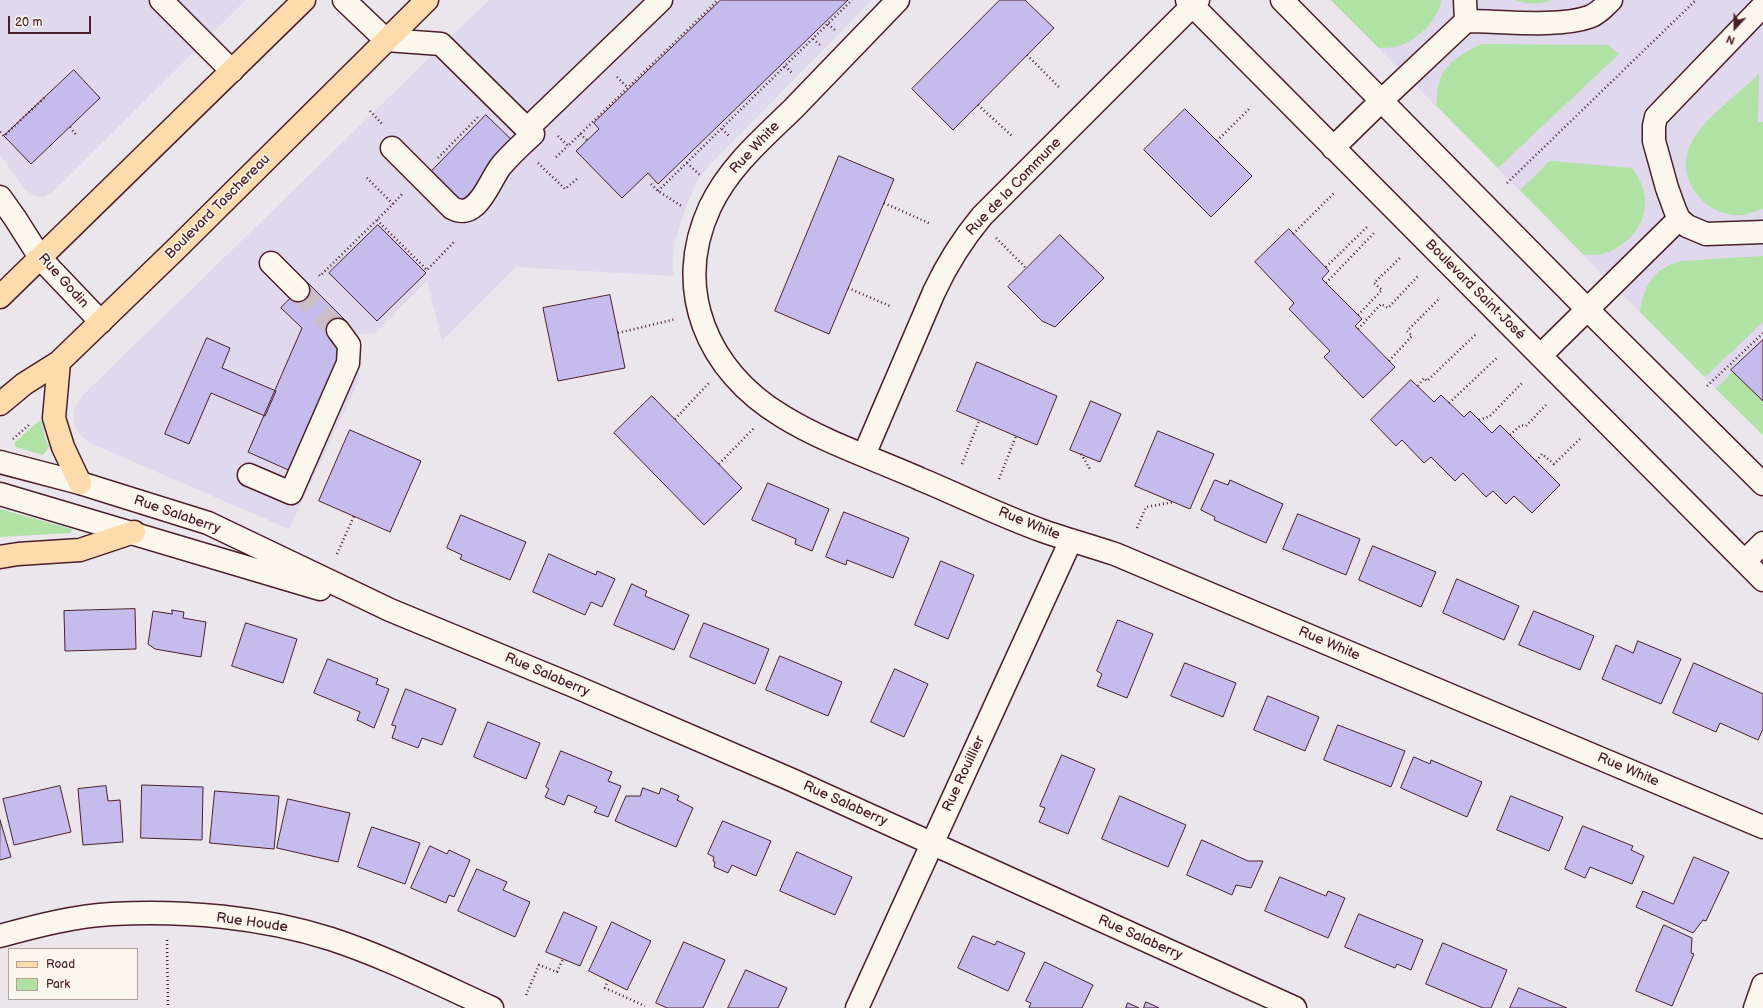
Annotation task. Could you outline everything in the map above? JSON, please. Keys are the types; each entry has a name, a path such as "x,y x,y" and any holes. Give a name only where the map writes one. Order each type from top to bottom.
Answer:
{"main road":[{"path":"0,297 41,259 304,0"},
{"name":"Boulevard Taschereau","path":"0,404 24,384 59,362 428,0"},
{"path":"59,362 54,418 63,447 80,483"},
{"path":"0,557 40,552 80,550 134,532"}],"street":[{"path":"161,0 232,71"},
{"path":"344,0 386,40 441,44 527,129 661,0"},
{"name":"Rue White","path":"898,0 792,110 744,156 733,170 711,206 703,225 697,248 694,275 695,296 700,318 718,356 747,390 764,404 802,427 864,455 1042,530 1115,554 1763,827"},
{"path":"1282,0 1587,309 1763,484"},
{"path":"1333,148 1381,100 1465,10 1554,23 1576,20 1594,15 1611,0"},
{"name":"Rue de la Commune","path":"864,455 934,292 957,248 982,216 1193,2"},
{"name":"Boulevard Saint-José","path":"1193,2 1333,148 1541,355 1763,580"},
{"path":"1763,6 1656,117 1654,126 1654,141 1667,188 1679,219 1690,228 1706,234 1763,232"},
{"path":"392,148 452,208 462,211 470,208 483,197 500,167 543,133"},
{"name":"Rue Godin","path":"0,198 15,218 41,259 101,322"},
{"path":"1541,355 1679,219"},
{"path":"271,262 298,290"},
{"path":"249,475 291,493 348,363 348,345 338,330"},
{"name":"Rue Salaberry","path":"0,462 80,483 208,523 390,610 667,726 933,844 1295,1008"},
{"name":"Rue Salaberry","path":"0,494 134,532 390,610"},
{"name":"Rue Rouillier","path":"857,1008 1071,540"},
{"path":"1745,561 1763,544"},
{"name":"Rue Houde","path":"0,936 38,926 112,914 188,915 233,919 301,930 343,943 403,967 492,1008"},
{"path":"1755,1008 1763,985"}],"path":[{"path":"556,157 718,0"},
{"path":"658,191 852,0"},
{"path":"1507,183 1696,0"},
{"path":"1027,55 1060,88"},
{"path":"0,132 4,136 45,97"},
{"path":"978,105 1012,136"},
{"path":"1217,141 1251,107"},
{"path":"370,111 385,127"},
{"path":"437,159 480,115"},
{"path":"70,127 77,136"},
{"path":"543,133 568,146"},
{"path":"580,134 587,140"},
{"path":"448,148 452,150"},
{"path":"534,159 565,189 578,178"},
{"path":"687,163 704,180"},
{"path":"365,176 393,204"},
{"path":"651,184 658,191 689,210"},
{"path":"320,276 405,191"},
{"path":"1293,234 1335,192"},
{"path":"884,202 931,224"},
{"path":"377,220 427,270 455,241"},
{"path":"1326,267 1368,226"},
{"path":"1326,283 1374,232"},
{"path":"994,236 1027,269"},
{"path":"1358,315 1382,290 1374,283 1400,258"},
{"path":"1358,329 1381,304 1388,308 1418,276"},
{"path":"848,288 890,306"},
{"path":"1389,361 1412,336 1407,331 1440,298"},
{"path":"618,333 680,318"},
{"path":"1707,386 1763,332"},
{"path":"1418,386 1424,378 1427,381 1476,334"},
{"path":"1449,402 1498,356"},
{"path":"675,419 710,382"},
{"path":"1479,420 1490,416 1523,382"},
{"path":"1510,435 1521,425 1526,426 1546,405"},
{"path":"962,464 979,421"},
{"path":"10,442 32,422"},
{"path":"720,464 757,426"},
{"path":"999,479 1016,436"},
{"path":"1536,461 1542,454 1554,464 1580,439"},
{"path":"1081,454 1090,469"},
{"path":"1137,528 1146,507 1174,502"},
{"path":"337,554 354,516"},
{"path":"167,940 168,1008"},
{"path":"526,995 539,965 557,972 563,959"},
{"path":"608,980 605,988 645,1006"}],"shaded area":[{"path":"0,0 246,0 54,191 44,197 35,196 25,189 0,155"},
{"path":"489,0 872,0 705,170 695,185 674,244 673,276 516,267 442,341 427,280 376,333 351,335 360,378 289,529 92,444 81,436 74,425 74,409 82,396"},
{"path":"1331,0 1763,0 1763,435 1711,384"}],"green space":[{"path":"1331,0 1441,0 1436,15 1426,29 1419,35 1398,46 1379,48"},
{"path":"1515,0 1553,0 1525,3"},
{"path":"1482,44 1608,45 1619,54 1498,168 1437,106 1439,84 1447,67 1471,49"},
{"path":"1759,74 1758,122 1763,122 1763,209 1739,215 1724,213 1712,208 1694,191 1686,168 1687,156 1691,143 1696,134 1712,116"},
{"path":"1550,161 1632,168 1638,178 1645,197 1643,216 1639,226 1633,234 1625,242 1609,252 1603,254 1584,255 1520,190"},
{"path":"1763,256 1763,322 1705,377 1640,312 1644,294 1652,279 1657,273 1672,264 1681,261"},
{"path":"1763,340 1763,435 1716,389"},
{"path":"39,421 41,421 49,447 43,455 16,447 14,443"},
{"path":"0,509 72,529 71,533 0,537"}],"building":[{"path":"721,0 848,0 658,184 648,173 622,198 576,151 599,129 594,123"},
{"path":"1000,0 1025,0 1054,28 953,130 912,89"},
{"path":"74,70 100,98 31,164 4,136"},
{"path":"1185,109 1252,176 1211,217 1144,150"},
{"path":"486,115 517,145 458,205 428,175"},
{"path":"839,156 894,179 829,334 775,311"},
{"path":"378,225 426,273 377,321 329,273"},
{"path":"1289,229 1329,271 1322,279 1362,319 1355,326 1395,367 1363,398 1324,357 1330,351 1289,309 1294,303 1255,262"},
{"path":"1060,235 1104,278 1055,327 1042,321 1008,287"},
{"path":"307,282 347,322 331,338 345,352 293,472 248,452 302,328 281,308"},
{"path":"610,295 625,368 558,381 543,308"},
{"path":"207,338 230,348 222,368 276,391 265,416 211,393 189,444 165,434"},
{"path":"1763,340 1763,401 1731,370"},
{"path":"977,362 1057,396 1037,445 957,411"},
{"path":"1411,380 1434,402 1441,395 1464,417 1470,411 1492,433 1500,425 1560,485 1532,513 1514,496 1506,504 1493,491 1486,497 1463,473 1455,481 1431,457 1424,463 1402,440 1396,446 1371,420"},
{"path":"652,396 742,488 704,525 614,433"},
{"path":"1091,401 1121,414 1100,462 1070,450"},
{"path":"350,430 421,461 390,532 319,501"},
{"path":"1158,431 1214,454 1190,509 1135,486"},
{"path":"1215,480 1228,485 1230,480 1283,504 1266,543 1214,520 1215,517 1201,510"},
{"path":"768,483 829,509 812,551 795,544 796,539 752,520"},
{"path":"844,512 909,538 893,578 847,560 846,565 826,557"},
{"path":"1298,514 1360,539 1346,575 1283,549"},
{"path":"461,515 526,542 510,580 460,559 462,555 447,548"},
{"path":"1373,546 1436,572 1421,607 1359,580"},
{"path":"549,554 596,575 597,571 615,579 602,607 591,602 585,615 533,592"},
{"path":"941,561 974,575 948,639 915,625"},
{"path":"1457,579 1519,606 1504,640 1443,613"},
{"path":"632,584 647,591 645,596 689,615 674,650 614,625"},
{"path":"135,609 136,649 65,651 64,611"},
{"path":"172,610 184,612 183,618 206,622 201,657 155,649 148,644 153,611 172,614"},
{"path":"1534,611 1594,636 1580,670 1519,645"},
{"path":"1118,620 1153,634 1127,698 1097,686 1102,674 1097,671"},
{"path":"246,623 297,639 283,683 232,666"},
{"path":"704,623 769,649 755,684 690,657"},
{"path":"1638,641 1681,659 1661,704 1602,679 1616,645 1633,653"},
{"path":"780,656 842,682 828,716 766,690"},
{"path":"328,659 378,679 376,684 389,689 374,728 357,720 360,712 314,693"},
{"path":"1185,663 1236,683 1223,717 1171,696"},
{"path":"1694,663 1763,694 1763,729 1758,740 1720,723 1716,732 1673,713"},
{"path":"895,669 928,684 904,737 871,722"},
{"path":"406,689 456,709 442,745 422,738 418,748 392,738 396,726 392,725"},
{"path":"1268,696 1319,717 1305,751 1254,730"},
{"path":"488,722 540,743 526,779 474,757"},
{"path":"1338,725 1405,751 1391,787 1324,760"},
{"path":"561,751 612,772 608,781 621,786 608,817 594,812 597,807 568,795 564,805 545,797 549,789 546,787"},
{"path":"1062,755 1095,769 1068,834 1039,822 1045,808 1040,806"},
{"path":"1414,757 1430,764 1431,760 1482,782 1467,817 1401,788"},
{"path":"142,785 203,787 202,840 141,838"},
{"path":"60,786 71,832 14,845 3,799"},
{"path":"106,786 108,801 120,800 123,842 83,845 78,789"},
{"path":"643,788 659,794 661,788 679,796 677,800 693,808 676,847 615,821 626,796 640,796"},
{"path":"215,791 279,796 274,849 210,843"},
{"path":"1120,796 1186,825 1168,867 1102,839"},
{"path":"1511,796 1563,817 1549,851 1497,830"},
{"path":"288,799 350,813 338,862 277,848"},
{"path":"0,820 11,857 0,860"},
{"path":"723,821 771,841 756,876 732,865 728,873 714,867 714,857 708,854"},
{"path":"1583,826 1633,846 1631,850 1644,856 1632,884 1590,867 1585,878 1565,869"},
{"path":"372,827 420,843 405,884 358,867"},
{"path":"1202,840 1248,861 1263,861 1251,888 1236,885 1232,895 1187,875"},
{"path":"430,846 447,854 449,850 470,860 454,897 449,895 446,903 411,888"},
{"path":"797,852 852,877 835,915 780,891"},
{"path":"1694,857 1729,872 1706,921 1703,920 1693,933 1636,907 1643,891 1673,904"},
{"path":"477,869 507,882 503,890 530,902 515,937 458,911"},
{"path":"1280,877 1326,896 1328,891 1345,898 1328,938 1265,911"},
{"path":"564,912 597,927 580,966 546,952"},
{"path":"1359,914 1423,940 1411,970 1397,964 1395,968 1345,947"},
{"path":"612,922 651,941 627,990 589,971"},
{"path":"1664,925 1692,938 1691,953 1694,954 1672,1006 1636,991"},
{"path":"973,936 995,945 997,941 1025,953 1008,991 958,968"},
{"path":"684,942 725,960 703,1008 667,1008 656,1003"},
{"path":"1443,943 1507,970 1491,1008 1483,1008 1426,984"},
{"path":"1045,962 1093,985 1082,1008 1029,1008 1031,1003 1026,1001"},
{"path":"746,970 787,988 778,1008 728,1008"},
{"path":"1519,988 1567,1008 1510,1008"},
{"path":"1146,1002 1155,1006 1159,1008 1144,1008"},
{"path":"1128,1003 1139,1008 1126,1008"}],"tunnel":[{"path":"298,290 338,330"}]}
